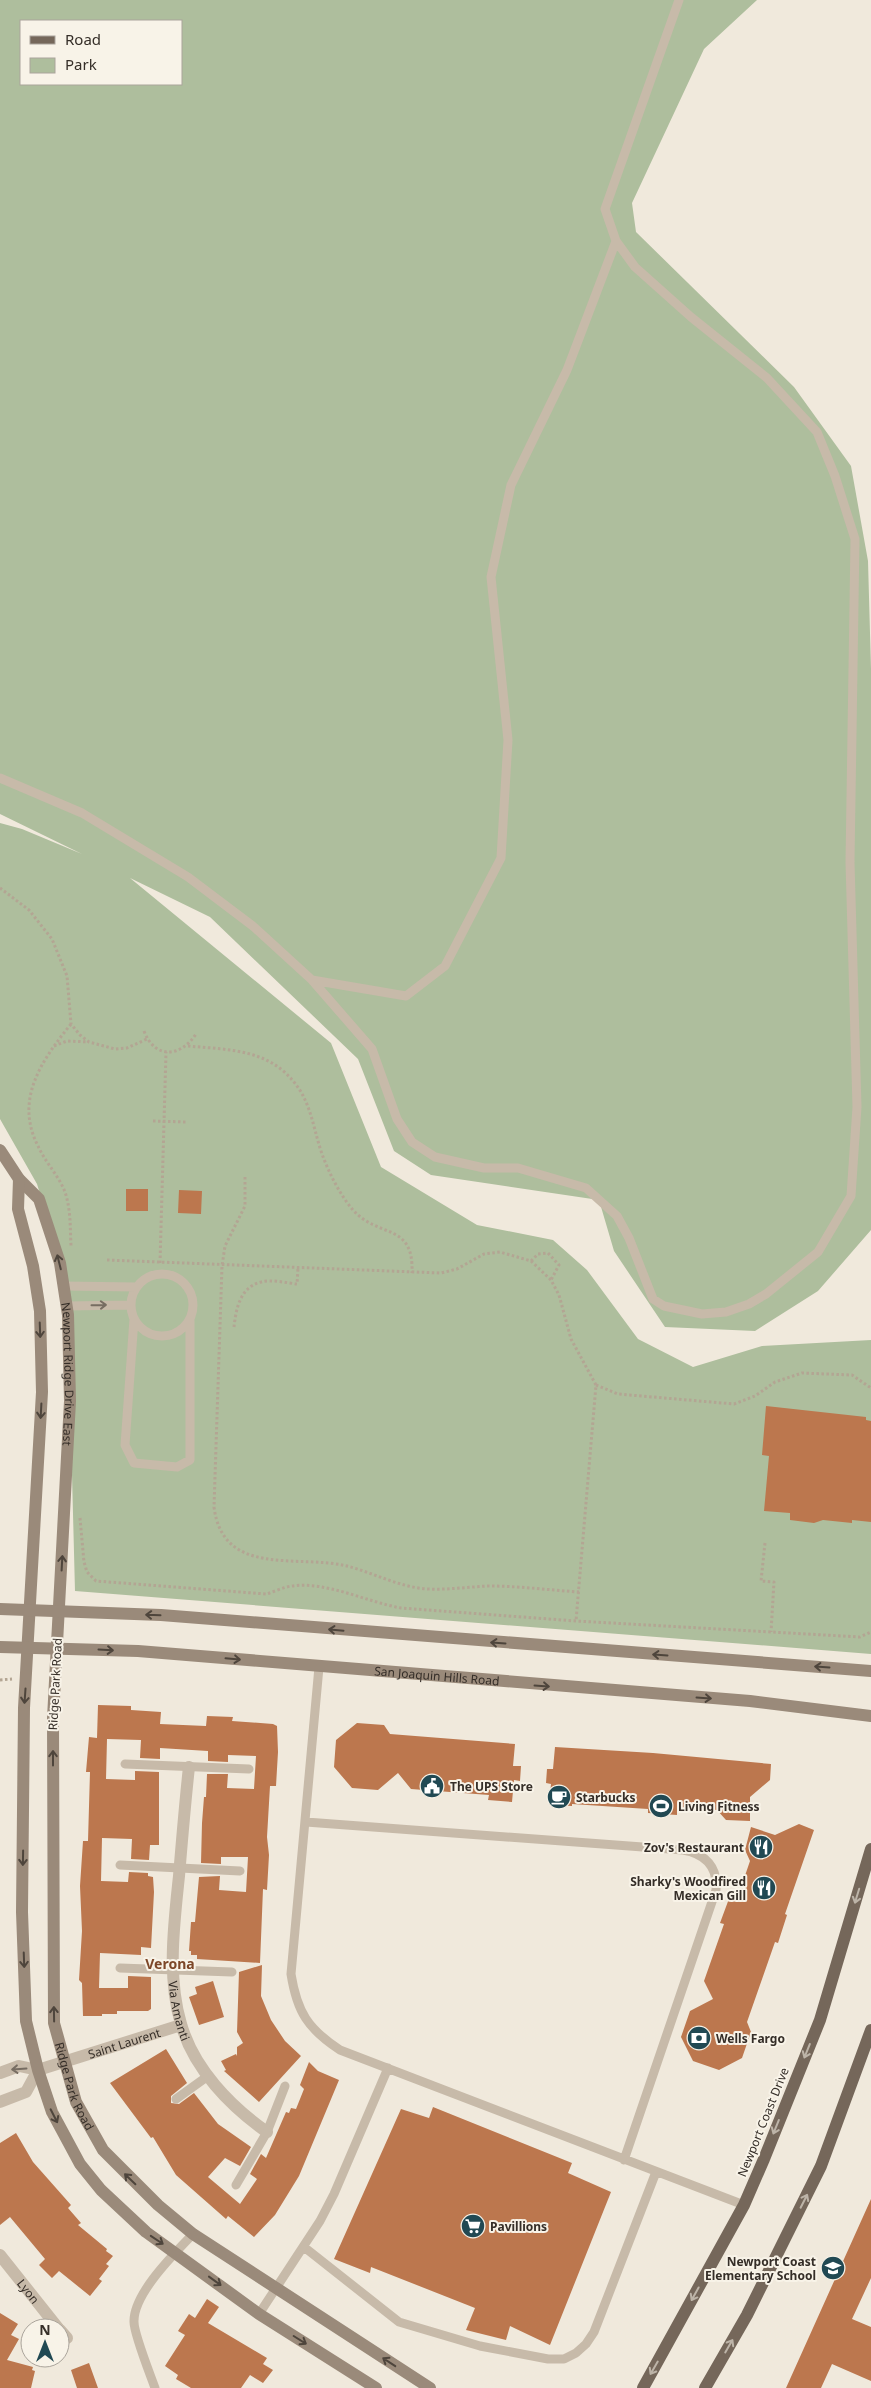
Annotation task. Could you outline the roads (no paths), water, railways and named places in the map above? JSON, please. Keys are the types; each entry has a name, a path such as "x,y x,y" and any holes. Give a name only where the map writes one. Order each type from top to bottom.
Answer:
{"main road":[{"name":"Newport Coast Drive","path":"642,2388 744,2205 820,2020 871,1850"},
{"path":"705,2388 746,2315 821,2166 871,2030"}],"street":[{"name":"Newport Ridge Drive East","path":"0,1150 19,1179 39,1199 60,1263 66,1306 70,1401 59,1612"},
{"name":"Newport Ridge Drive East","path":"19,1179 18,1208 34,1275 40,1311 42,1392 31,1611"},
{"path":"0,1609 161,1615 871,1671"},
{"path":"31,1611 24,1708 22,1912 26,2021 38,2070 52,2112 80,2164 101,2190 146,2232 259,2314 376,2388"},
{"name":"Ridge Park Road","path":"59,1612 52,1718 54,2023 76,2102 103,2150 158,2205 193,2234 430,2388"},
{"name":"San Joaquin Hills Road","path":"0,1647 57,1647 138,1651 750,1701 871,1716"},
{"name":"Via Amanti","path":"189,1767 174,1926 174,1970 181,2025 193,2052 208,2076 234,2108 266,2132"},
{"name":"Saint Laurent","path":"0,2073 19,2066 38,2070 181,2025"},
{"path":"0,2102 26,2092 38,2070"},
{"name":"Lyon","path":"0,2255 51,2318"}],"lane":[{"path":"0,778 82,813 188,877 254,927 312,980 372,1049 398,1119 412,1142 435,1157 484,1168 518,1168 586,1188 617,1216 629,1238 653,1299 664,1306 702,1314 726,1312 749,1304 766,1294 818,1252 851,1196 856,1107 850,862 855,539 835,476 816,432 767,378 691,317 635,267 616,241 606,209 680,0"},
{"path":"312,980 406,996 445,966 501,858 508,740 491,576 511,485 567,370 616,241"},
{"path":"156,1274 168,1274 180,1278 188,1286 193,1298 194,1310 190,1321 190,1460 177,1467 134,1463 126,1445 134,1319 131,1305 136,1287 145,1278 156,1274"},
{"path":"63,1286 136,1287"},
{"path":"66,1306 131,1305"},
{"path":"134,1319 143,1329 155,1335 168,1336 180,1330 190,1321"},
{"path":"320,1667 291,1974 294,1992 308,2023 322,2038 340,2050 744,2205"},
{"path":"124,1764 249,1769"},
{"path":"306,1822 683,1850 694,1852 709,1862 715,1870 716,1890 624,2160"},
{"path":"120,1865 240,1871"},
{"path":"120,1968 232,1972"},
{"path":"259,2314 274,2288 304,2247 334,2194 388,2068"},
{"path":"176,2099 208,2076"},
{"path":"236,2185 266,2132 285,2086"},
{"path":"304,2247 399,2322 480,2346 548,2359 564,2359 576,2353 586,2344 594,2332 656,2172"},
{"path":"155,2388 134,2322 140,2298 175,2253 193,2234"}],"place":[{"name":"The UPS Store","path":"432,1786"},
{"name":"Starbucks","path":"559,1797"},
{"name":"Living Fitness","path":"661,1806"},
{"name":"Zov's Restaurant","path":"761,1847"},
{"name":"Sharky's Woodfired Mexican Gill","path":"764,1888"},
{"name":"Wells Fargo","path":"699,2038"},
{"name":"Pavillions","path":"473,2226"},
{"name":"Newport Coast Elementary School","path":"833,2268"}],"district":[{"name":"Verona","path":"170,1963"}]}
